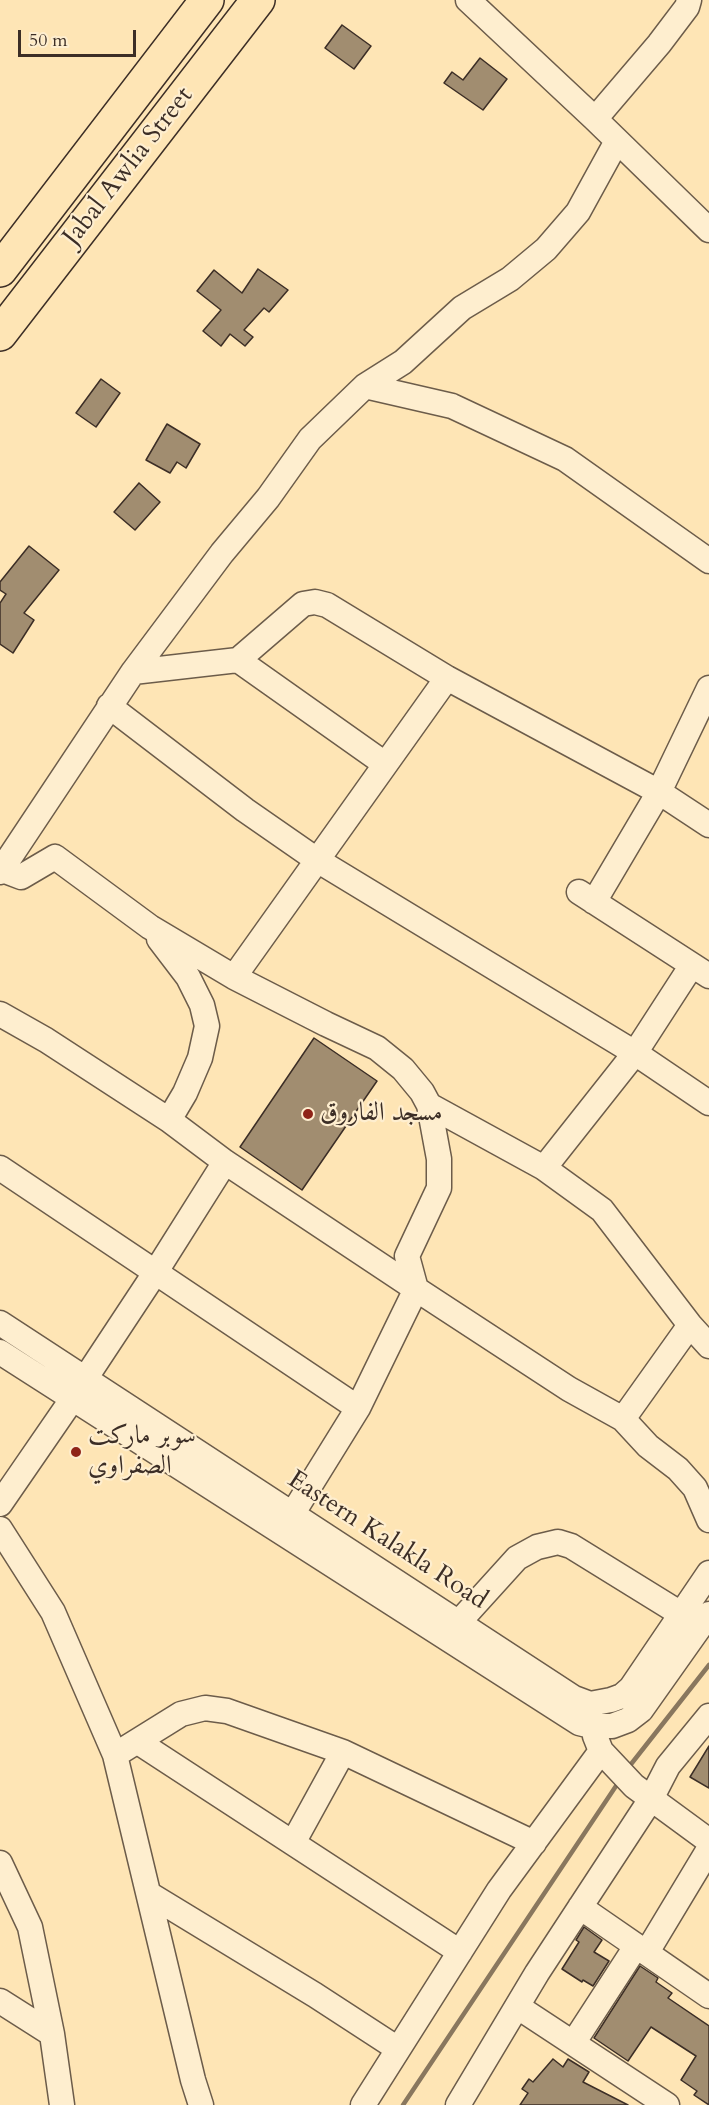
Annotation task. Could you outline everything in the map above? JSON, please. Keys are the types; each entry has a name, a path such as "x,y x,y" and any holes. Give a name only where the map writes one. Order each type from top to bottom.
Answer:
{"highway":[{"name":"Jabal Awlia Street","path":"0,270 207,0"},
{"name":"Jabal Awlia Street","path":"0,334 258,0"}],"street":[{"path":"468,0 617,141 706,221"},
{"path":"595,119 659,44 687,7 689,0"},
{"path":"293,1513 358,1408 416,1289 407,1256 439,1188 439,1159 429,1105 422,1092 403,1069 377,1048 234,977 150,927 55,857 21,877 0,870 132,672 222,553 268,498 310,439 365,386 404,362 462,308 510,279 546,249 578,212 617,141"},
{"path":"365,386 452,406 565,459 709,561"},
{"path":"132,672 238,660 303,604 315,602 327,606 447,678 659,792 709,825"},
{"path":"238,660 385,764"},
{"path":"234,977 447,678"},
{"path":"544,1168 700,970 586,897 659,792 709,688"},
{"path":"110,706 245,810 317,860 635,1053 709,1103"},
{"path":"150,927 189,977 202,1005 207,1026 200,1058 185,1093 169,1120"},
{"path":"0,1014 46,1040 169,1120 225,1162 569,1389 623,1419 648,1446 678,1469 695,1488 709,1520"},
{"path":"429,1105 544,1168 602,1210 690,1325 709,1346"},
{"path":"0,1504 155,1273 225,1162"},
{"path":"0,1168 358,1408"},
{"name":"Eastern Kalakla Road","path":"0,1323 79,1388 567,1716 591,1715 620,1725 641,1710 700,1619 709,1573"},
{"path":"623,1419 690,1325"},
{"name":"Eastern Kalakla Road","path":"0,1352 79,1388 293,1513 574,1698 591,1715"},
{"path":"0,1529 53,1612 116,1755 193,2080 201,2105"},
{"path":"459,1622 517,1558 537,1547 558,1542 571,1546 700,1619"},
{"path":"116,1755 181,1714 205,1708 227,1711 343,1752 534,1843"},
{"path":"591,1715 601,1751 634,1786 709,1841"},
{"path":"458,2105 580,1907 651,1799 668,1766 709,1716"},
{"path":"138,1742 460,1952"},
{"path":"363,2105 499,1890 601,1751"},
{"path":"293,1843 343,1752"},
{"path":"647,1952 709,1849"},
{"path":"0,1863 30,1927 52,2034 62,2105"},
{"path":"149,1894 315,1995 398,2049"},
{"path":"580,1907 709,1996"},
{"path":"574,2042 635,1948 647,1952"},
{"path":"0,2001 52,2034"},
{"path":"518,2007 668,2105"}],"building":[{"path":"342,25 371,46 354,69 325,48"},
{"path":"480,58 507,79 483,110 444,83 452,72 463,80"},
{"path":"258,269 288,290 269,312 264,308 244,330 253,337 245,346 230,334 221,346 203,331 221,310 197,291 214,270 242,293"},
{"path":"101,379 120,393 96,427 76,413"},
{"path":"167,424 200,444 186,468 177,462 170,473 146,460"},
{"path":"139,483 160,502 135,530 114,512"},
{"path":"29,546 59,570 24,613 34,620 13,653 0,644 0,603 6,594 0,590 0,582"},
{"name":"مسجد الفاروق","path":"314,1038 377,1081 302,1190 240,1147"},
{"path":"709,1746 709,1788 690,1777"},
{"path":"584,1927 602,1940 594,1952 609,1961 593,1986 562,1969 579,1942 576,1940"},
{"path":"640,1966 658,1978 656,1982 672,1993 668,1998 709,2026 709,2105 694,2095 697,2091 681,2080 696,2056 651,2027 628,2061 594,2038"},
{"path":"553,2059 563,2067 568,2059 589,2072 583,2082 628,2105 520,2105 528,2093 522,2089 529,2079 533,2082"}],"waterway":[{"path":"628,1768 709,1665"},
{"path":"403,2105 620,1780"}],"place":[{"name":"مسجد الفاروق","path":"308,1114"},
{"name":"سوبر ماركت الصفراوي","path":"76,1452"}]}
